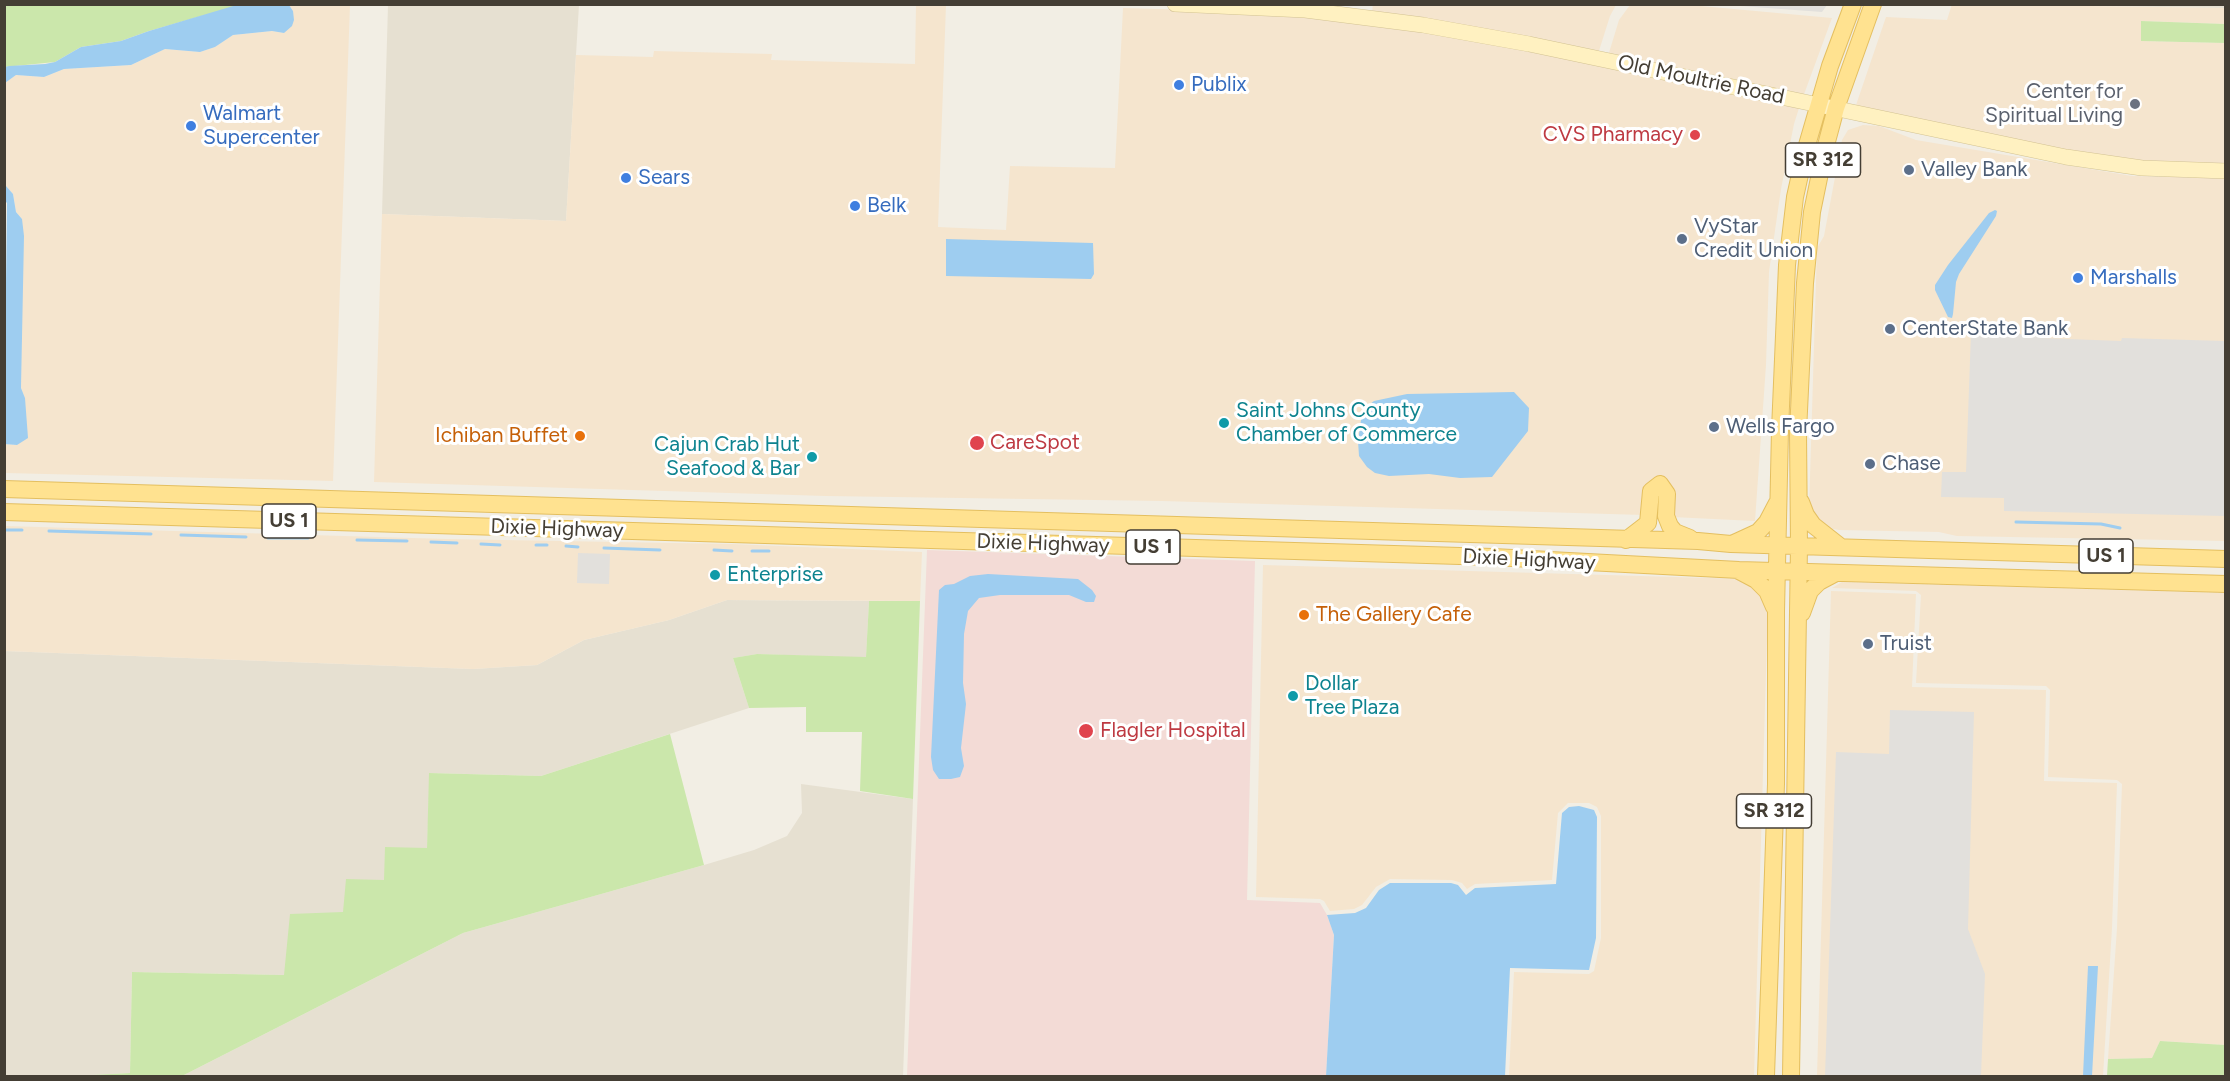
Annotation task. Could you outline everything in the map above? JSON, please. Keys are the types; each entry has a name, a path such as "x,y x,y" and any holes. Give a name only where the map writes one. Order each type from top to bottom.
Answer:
{"main road":[{"name":"Old Moultrie Road","path":"1175,4 1305,10 1423,25 1529,44 2057,155 2142,168 2226,171"},
{"name":"SR 312","path":"1766,1077 1776,784 1778,502 1787,265 1796,197 1818,104 1853,4"},
{"name":"SR 312","path":"1791,1077 1799,572 1798,423 1807,250 1818,180 1836,108 1873,4"},
{"path":"1784,321 1803,322"},
{"path":"1626,540 1648,523 1651,491 1660,484 1667,494 1666,516 1670,526 1675,532 1698,541"},
{"name":"Dixie Highway","path":"4,489 2226,559"},
{"path":"1799,494 1806,515 1813,525 1841,548"},
{"path":"1731,544 1758,532 1767,522 1778,502"},
{"path":"468,504 468,526"},
{"name":"Dixie Highway","path":"4,512 1493,557 1739,570 2226,584"},
{"path":"1739,570 1756,580 1767,591 1776,611"},
{"path":"1797,625 1810,591 1819,582 1840,572"},
{"path":"2198,583 2212,576 2226,577"},
{"path":"1776,784 1781,784 1788,791 1789,820 1796,842"}],"shaded area":[{"path":"1373,4 1616,5 1610,16 1598,54 1372,13"},
{"path":"1727,4 1827,5 1822,12"},
{"path":"1952,4 2225,8 2225,24 2141,21 2142,41 2225,43 2225,166 2105,159 1855,108 1886,17 1947,20"},
{"path":"2225,4 2225,8 2029,5"},
{"path":"289,5 350,5 333,481 5,473 5,444 17,445 25,398 21,388 22,219 16,212 13,194 6,186 5,180 5,83 16,75 44,77 64,69 131,65 165,49 200,52 215,47 233,35 272,31 284,33 293,11"},
{"path":"388,5 579,5 566,221 382,214"},
{"path":"916,5 946,5 938,227 1006,230 1010,166 1115,168 1123,8 1355,20 1602,65 1800,105 1781,189 1769,272 1766,365 1755,521 1672,517 1667,485 1644,515 1162,501 826,496 374,482 382,214 566,221 576,55 653,57 654,51 772,54 771,60 915,64"},
{"path":"1630,5 1690,5 1832,18 1803,97 1608,56 1619,20"},
{"path":"1863,125 1879,126 1916,140 2132,176 2225,178 2225,541 1957,536 1939,532 1839,530 1828,528 1809,510 1817,248 1824,236 1842,140 1848,130"},
{"path":"1971,332 2121,341 2122,338 2225,341 2225,516 2004,511 2004,498 1941,497 1942,472 1966,472"},
{"path":"5,526 446,539 732,544 922,552 920,601 727,600 669,620 584,640 537,665 473,669 5,651"},
{"name":"Flagler Hospital","path":"927,550 1255,561 1247,900 1320,903 1327,915 1334,935 1326,1076 907,1076"},
{"path":"578,553 610,554 609,584 577,583"},
{"path":"1263,565 1744,579 1752,584 1768,605 1754,1076 1509,1076 1514,972 1589,974 1594,971 1601,938 1601,816 1597,807 1589,803 1568,803 1558,813 1552,880 1475,884 1467,889 1462,883 1452,880 1390,879 1376,887 1362,905 1354,909 1330,911 1320,899 1256,897"},
{"path":"1842,582 2225,593 2225,1045 2160,1041 2152,1058 2108,1059 2117,928 2122,784 2117,780 2048,777 2050,690 2046,686 1916,683 1921,595 1916,591 1832,588"},
{"path":"1831,591 1916,594 1912,687 2046,690 2044,781 2117,783 2112,928 2103,1076 1817,1076"},
{"path":"727,600 869,601 866,658 757,654 733,658 749,708 541,776 430,773 427,848 343,912 284,975 132,972 130,1073 5,1076 5,651 473,669 537,665 584,640 669,620"},
{"path":"1890,710 1974,712 1968,929 1985,974 1981,1076 1825,1076 1836,752 1889,754"},
{"path":"801,784 913,799 903,1076 182,1076 463,933 704,865 754,850 787,836 802,813"}],"green space":[{"path":"5,5 240,5 121,41 81,47 55,62 5,67"},
{"path":"2141,21 2225,24 2225,43 2141,41"},
{"path":"869,601 920,601 913,799 860,791 862,732 806,732 806,707 749,708 733,658 757,654 866,657"},
{"path":"670,734 704,865 463,933 182,1076 75,1076 130,1073 132,972 284,975 290,914 343,912 346,879 384,880 385,847 427,848 429,773 541,776"},
{"path":"2160,1041 2225,1045 2225,1076 2107,1076 2108,1059 2152,1058"}],"water":[{"path":"240,4 289,5 293,11 292,26 284,33 272,31 233,35 215,47 200,52 165,49 131,65 64,69 44,77 16,75 5,83 5,67 55,62 81,47 121,41"},
{"path":"5,180 6,186 13,194 16,212 22,219 24,236 21,388 25,398 28,438 17,445 4,444 7,203 5,201"},
{"path":"1997,211 1996,216 1959,274 1952,318 1948,317 1935,290 1935,285 1989,213"},
{"path":"946,239 1093,243 1094,274 1091,279 946,276"},
{"path":"1514,392 1529,408 1528,431 1492,477 1460,478 1429,474 1389,476 1375,473 1359,456 1358,441 1361,420 1366,407 1374,401 1407,394"},
{"path":"988,574 1078,579 1096,596 1094,602 1086,602 1069,595 1000,595 979,598 968,611 964,634 963,683 966,704 961,748 964,766 960,777 939,779 933,770 931,757 939,590 945,585 954,584 970,576"},
{"path":"1579,806 1594,810 1597,817 1596,938 1589,970 1510,968 1505,1076 1326,1076 1334,935 1327,915 1355,913 1366,908 1379,890 1390,883 1451,883 1458,885 1466,895 1475,888 1556,884 1562,813 1569,807"},
{"path":"2088,966 2098,966 2092,1076 2083,1076"}],"waterway":[{"path":"2016,522 2101,524 2120,528"},
{"path":"4,530 22,530"},
{"path":"49,531 151,534"},
{"path":"181,535 246,537"},
{"path":"268,538 308,538"},
{"path":"357,540 407,541"},
{"path":"431,542 457,543"},
{"path":"481,544 500,545"},
{"path":"536,545 547,545"},
{"path":"566,546 578,547"},
{"path":"604,548 660,550"},
{"path":"714,550 732,551"},
{"path":"752,551 769,551"}],"place":[{"name":"Publix","path":"1179,85"},
{"name":"Center for Spiritual Living","path":"2135,104"},
{"name":"Walmart Supercenter","path":"191,126"},
{"name":"CVS Pharmacy","path":"1695,135"},
{"name":"Valley Bank","path":"1909,170"},
{"name":"Sears","path":"626,178"},
{"name":"Belk","path":"855,206"},
{"name":"VyStar Credit Union","path":"1682,239"},
{"name":"Marshalls","path":"2078,278"},
{"name":"CenterState Bank","path":"1890,329"},
{"name":"Saint Johns County Chamber of Commerce","path":"1224,423"},
{"name":"Wells Fargo","path":"1714,427"},
{"name":"Ichiban Buffet","path":"580,436"},
{"name":"CareSpot","path":"977,443"},
{"name":"Cajun Crab Hut Seafood & Bar","path":"812,457"},
{"name":"Chase","path":"1870,464"},
{"name":"Enterprise","path":"715,575"},
{"name":"The Gallery Cafe","path":"1304,615"},
{"name":"Truist","path":"1868,644"},
{"name":"Dollar Tree Plaza","path":"1293,696"},
{"name":"Flagler Hospital","path":"1086,731"}]}
